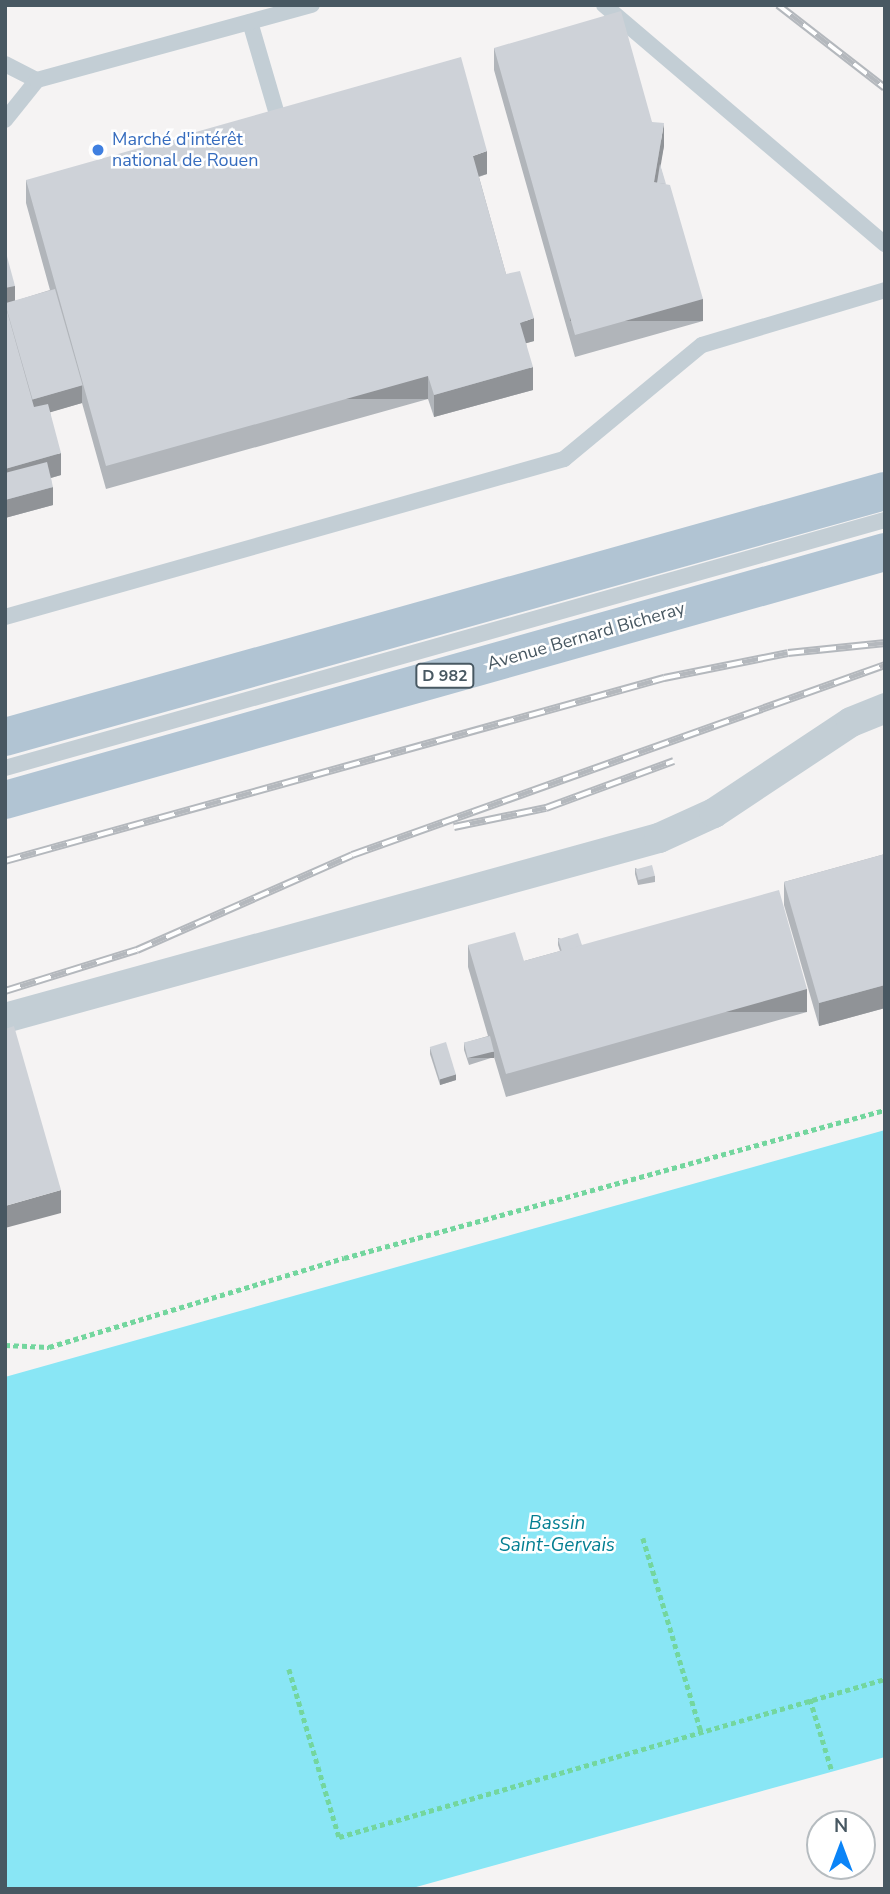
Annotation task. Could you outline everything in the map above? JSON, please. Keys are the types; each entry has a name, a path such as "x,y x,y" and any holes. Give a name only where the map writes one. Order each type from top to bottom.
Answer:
{"main road":[{"path":"5,737 885,491"},
{"name":"Avenue Bernard Bicheray","path":"5,800 885,552"}],"street":[{"path":"5,1018 659,838 714,813 851,722 885,708"}],"lane":[{"path":"5,120 37,80 312,5"},
{"path":"604,5 885,244"},
{"path":"250,22 276,111"},
{"path":"5,64 37,80"},
{"path":"5,617 564,459 702,345 885,290"},
{"path":"5,768 885,520"}],"path":[{"path":"5,1345 49,1347 344,1258 885,1110"},
{"path":"643,1538 701,1731"},
{"path":"289,1670 339,1837 885,1679"},
{"path":"810,1699 832,1771"}],"water":[{"name":"Bassin Saint-Gervais","path":"885,1130 885,1757 409,1889 5,1889 5,1377"}],"building":[{"path":"621,11 652,122 664,123 654,182 670,185 703,299 575,335 494,48"},
{"path":"461,57 487,151 473,156 506,274 520,271 534,318 520,323 533,367 434,395 428,376 106,466 26,180"},
{"path":"660,164 666,184 657,183"},
{"path":"5,249 15,286 5,288"},
{"path":"55,289 83,385 33,399 5,303"},
{"path":"5,304 34,407 48,404 61,453 5,469"},
{"path":"47,462 53,487 5,500 5,473"},
{"path":"885,854 885,985 819,1003 784,882"},
{"path":"652,865 655,876 638,880 636,869"},
{"path":"779,890 807,989 506,1074 468,945 515,932 524,961"},
{"path":"578,933 582,945 562,952 558,939"},
{"path":"14,1026 61,1190 5,1206 5,1029"},
{"path":"490,1036 494,1052 468,1058 464,1043"},
{"path":"446,1042 456,1075 440,1079 430,1047"}],"railway":[{"path":"778,5 885,88"},
{"path":"5,861 664,678 788,653 885,643"},
{"path":"5,991 137,950 352,855 885,665"},
{"path":"454,827 546,808 674,761"}],"place":[{"name":"Marché d'intérêt national de Rouen","path":"98,150"}]}
